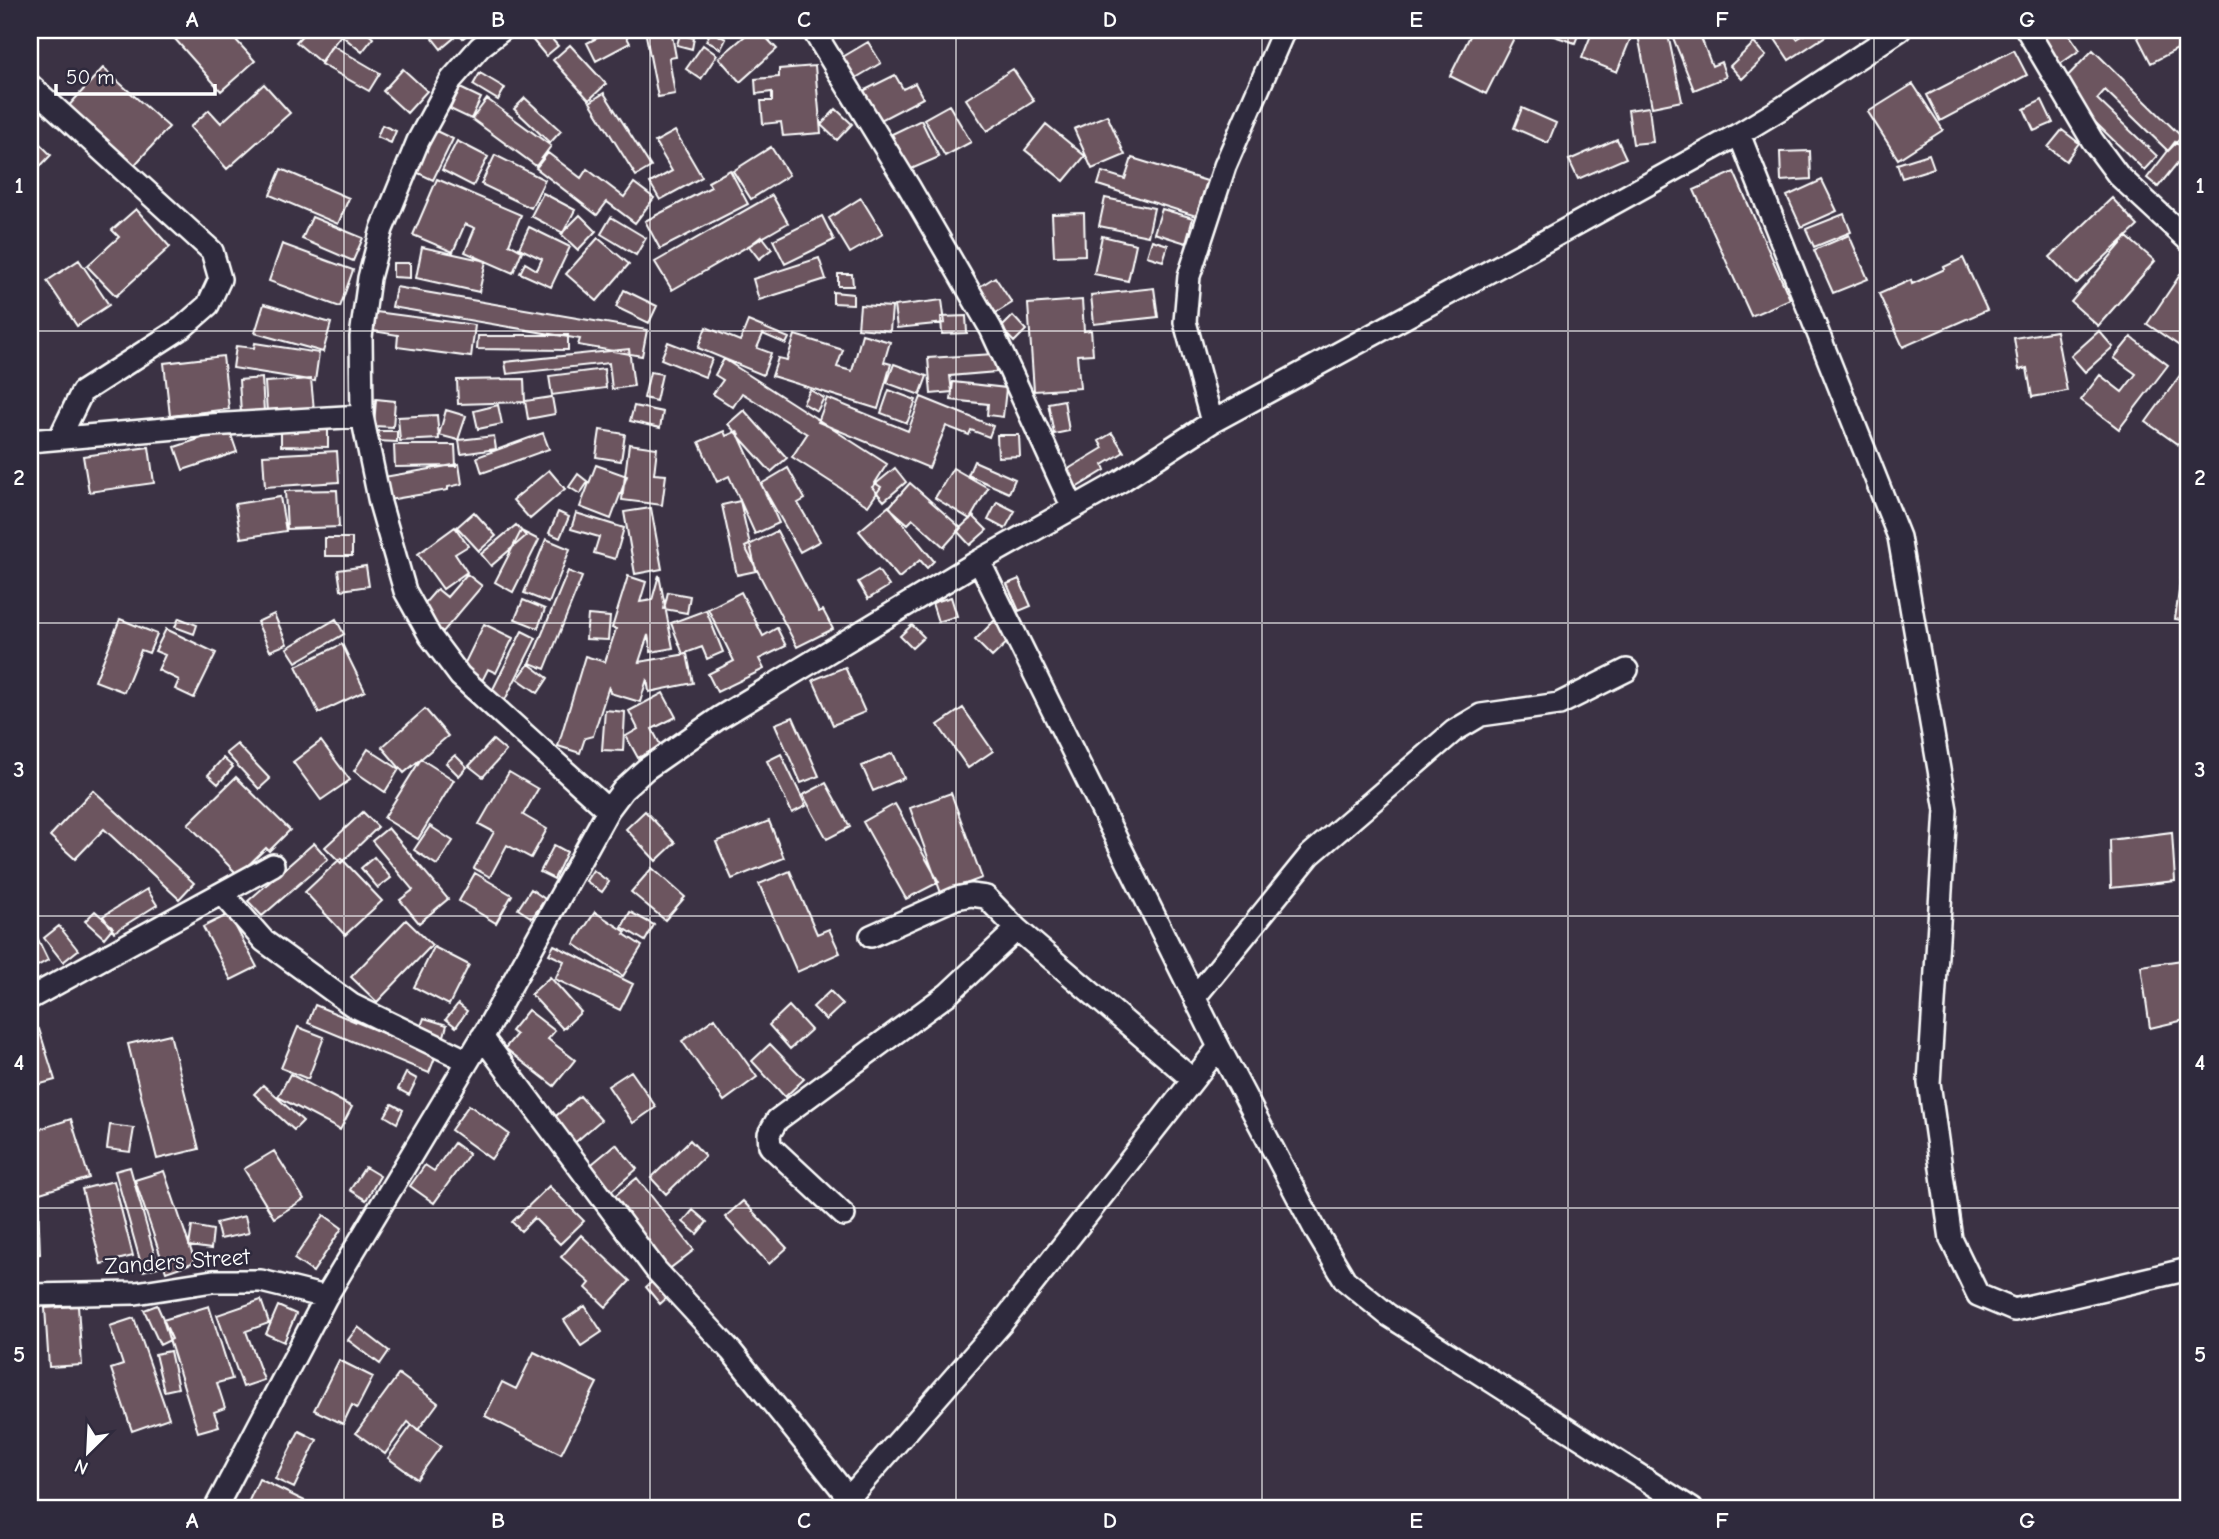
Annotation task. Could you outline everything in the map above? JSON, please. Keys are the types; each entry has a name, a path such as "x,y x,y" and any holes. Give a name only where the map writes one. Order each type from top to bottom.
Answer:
{"street":[{"path":"502,30 480,47 452,80 418,141 382,229 369,278 361,337 362,416 380,503 405,591 430,636 460,676 608,810"},
{"path":"813,30 909,187 990,329 1073,508"},
{"path":"1212,422 1185,322 1189,276 1225,166 1284,30"},
{"path":"215,1509 326,1297 482,1037 622,789 719,718 979,561 1121,481 1212,422 1739,134 1794,101 1900,30"},
{"path":"2027,30 2092,140 2118,175 2189,241"},
{"path":"30,85 212,251 220,279 208,305 183,327 82,392 60,437"},
{"path":"1739,134 1899,537 1945,810 1929,1083 1951,1239 1978,1295 2014,1310 2189,1269"},
{"path":"30,441 362,416"},
{"path":"979,561 1219,1047 1317,1233 1345,1280 1388,1315 1692,1509"},
{"path":"1195,997 1310,855 1454,731 1481,715 1559,704 1627,670"},
{"path":"30,998 273,865"},
{"path":"222,893 264,941 352,1004 468,1061"},
{"path":"871,936 957,898 971,895 986,897 1017,929 1194,1080"},
{"path":"844,1215 770,1146 769,1134 777,1120 948,994 1017,929"},
{"path":"482,1037 656,1269 732,1351 844,1504 1002,1323 1219,1047"},
{"name":"Zanders Street","path":"30,1295 136,1293 213,1281 261,1281 326,1297"}],"building":[{"path":"167,30 227,30 255,61 221,91"},
{"path":"307,30 364,30 373,38 362,52 341,35 320,62 296,42"},
{"path":"426,30 448,30 454,38 441,49"},
{"path":"456,30 473,30 463,38"},
{"path":"544,30 558,46 546,56 531,38"},
{"path":"593,30 623,30 630,43 596,61 587,43 597,38"},
{"path":"645,30 671,30 676,57 669,58 675,94 658,97"},
{"path":"752,30 759,30 777,49 740,82 719,58"},
{"path":"1473,30 1507,30 1516,34 1486,94 1450,76"},
{"path":"1546,30 1580,30 1575,43 1545,33"},
{"path":"1593,30 1634,30 1617,72 1582,58"},
{"path":"1637,30 1667,30 1682,101 1652,107"},
{"path":"1670,30 1698,30 1712,66 1721,62 1726,77 1694,90"},
{"path":"1769,30 1791,30 1797,39 1812,30 1827,30 1830,33 1789,60"},
{"path":"2043,30 2066,30 2080,50 2053,69 2031,38"},
{"path":"2134,30 2189,30 2189,43 2151,63"},
{"path":"711,31 726,39 721,49 706,41"},
{"path":"680,34 694,38 692,49 677,45"},
{"path":"868,42 881,63 854,79 841,58"},
{"path":"1754,43 1766,56 1742,79 1730,66"},
{"path":"332,45 380,73 369,91 321,64"},
{"path":"570,45 606,84 589,100 553,60"},
{"path":"703,45 717,55 701,79 686,69"},
{"path":"2014,50 2027,75 1940,121 1927,95"},
{"path":"2093,50 2182,137 2168,151 2105,90 2097,99 2157,156 2144,170 2058,86"},
{"path":"815,66 821,133 783,136 781,122 763,124 761,101 772,101 772,92 756,94 755,79 779,77 779,69"},
{"path":"103,68 169,127 131,169 65,110"},
{"path":"403,69 427,91 407,113 383,91"},
{"path":"1013,69 1034,101 987,131 966,99"},
{"path":"480,73 505,88 498,100 473,85"},
{"path":"895,75 903,89 915,83 923,98 877,122 861,92"},
{"path":"264,84 290,113 227,169 190,127 209,110 221,123"},
{"path":"1913,84 1943,130 1898,159 1868,112"},
{"path":"460,88 481,98 471,119 450,109"},
{"path":"604,93 651,167 636,176 590,102"},
{"path":"525,98 561,131 550,143 514,109"},
{"path":"487,99 551,146 536,166 472,119"},
{"path":"2042,100 2053,123 2034,131 2024,109"},
{"path":"949,105 971,142 945,156 924,119"},
{"path":"1649,107 1653,142 1633,144 1628,110"},
{"path":"1522,108 1556,123 1548,143 1514,128"},
{"path":"836,109 852,124 837,140 821,125"},
{"path":"1107,115 1125,155 1092,169 1074,129"},
{"path":"921,120 939,157 909,170 892,134"},
{"path":"1046,124 1085,156 1064,181 1025,150"},
{"path":"382,125 396,131 391,143 377,137"},
{"path":"434,130 453,139 433,180 414,171"},
{"path":"2062,130 2079,143 2066,161 2048,147"},
{"path":"675,131 702,177 660,200 650,183 672,171 655,142"},
{"path":"30,134 51,155 30,177"},
{"path":"1617,139 1626,158 1578,179 1569,160"},
{"path":"457,141 488,157 473,186 442,170"},
{"path":"2175,142 2187,151 2158,187 2147,178"},
{"path":"771,147 789,175 751,199 733,171"},
{"path":"1810,151 1811,179 1781,181 1780,152"},
{"path":"548,153 581,178 587,169 624,197 634,183 654,198 635,223 607,202 597,215 536,168"},
{"path":"1929,154 1934,168 1902,178 1897,164"},
{"path":"495,155 545,180 531,208 481,184"},
{"path":"1132,158 1207,181 1196,216 1098,185 1102,172 1125,179"},
{"path":"281,169 349,198 338,224 270,195"},
{"path":"730,170 748,204 660,249 645,221 711,187 708,182"},
{"path":"1734,172 1790,299 1751,316 1694,190"},
{"path":"437,179 521,215 509,244 522,251 513,273 465,252 475,228 465,224 453,252 413,235"},
{"path":"1822,180 1837,211 1801,227 1787,196"},
{"path":"543,193 575,210 563,233 531,216"},
{"path":"772,195 788,223 672,290 655,262"},
{"path":"861,198 883,234 850,253 829,218"},
{"path":"1105,198 1154,208 1148,236 1099,226"},
{"path":"2112,198 2138,226 2076,284 2050,257"},
{"path":"136,209 170,247 116,296 87,266 119,237 112,230"},
{"path":"1162,209 1193,218 1186,243 1154,233"},
{"path":"1084,213 1085,255 1054,256 1052,214"},
{"path":"1844,214 1851,232 1814,247 1806,229"},
{"path":"580,215 596,231 578,250 561,234"},
{"path":"822,216 834,240 785,264 773,240"},
{"path":"312,217 363,238 353,261 302,239"},
{"path":"611,217 646,238 636,255 601,234"},
{"path":"529,227 570,247 551,287 520,273 525,263 537,270 542,259 519,248"},
{"path":"1849,235 1868,279 1833,293 1814,250"},
{"path":"762,236 772,249 759,259 749,246"},
{"path":"1102,236 1136,244 1128,281 1094,274"},
{"path":"2127,237 2155,261 2098,326 2071,302"},
{"path":"598,238 629,264 597,301 566,274"},
{"path":"1152,240 1168,245 1163,261 1147,256"},
{"path":"282,244 353,270 340,307 269,281"},
{"path":"422,247 486,261 479,292 416,278"},
{"path":"819,258 826,279 759,300 753,279"},
{"path":"1963,258 1987,310 1903,347 1879,294 1911,280 1912,284"},
{"path":"79,260 109,305 77,326 47,281"},
{"path":"393,263 410,263 410,278 393,277"},
{"path":"2186,266 2189,269 2189,341 2184,349 2147,324"},
{"path":"838,274 852,274 853,286 838,286"},
{"path":"995,277 1012,303 996,313 979,287"},
{"path":"396,287 647,330 642,356 578,345 580,339 392,307"},
{"path":"1154,288 1158,317 1094,324 1091,295"},
{"path":"624,290 657,306 649,323 616,307"},
{"path":"833,292 853,294 853,304 833,303"},
{"path":"942,300 945,323 897,328 894,306"},
{"path":"1082,300 1084,331 1091,330 1093,354 1077,355 1080,388 1034,391 1028,304"},
{"path":"264,304 331,323 323,352 255,333"},
{"path":"860,305 892,307 890,331 858,328"},
{"path":"376,312 475,325 471,357 397,347 398,335 373,331"},
{"path":"966,316 967,333 942,334 941,317"},
{"path":"1013,316 1026,330 1014,342 1001,328"},
{"path":"748,321 789,338 786,344 763,334 757,348 771,353 763,375 698,348 706,327 740,341"},
{"path":"2056,331 2067,391 2032,397 2027,368 2019,370 2014,338"},
{"path":"2099,331 2113,347 2085,372 2071,356"},
{"path":"862,334 890,342 884,362 891,364 878,409 772,376 778,358 787,360 795,335 843,350 837,367 852,371"},
{"path":"568,335 568,350 477,349 478,336"},
{"path":"2131,337 2168,365 2119,429 2081,400 2100,375 2122,392 2136,374 2114,358"},
{"path":"668,342 712,359 705,377 661,359"},
{"path":"255,343 319,353 315,381 233,368 236,346 254,348"},
{"path":"629,349 634,386 612,389 609,363 507,374 505,362"},
{"path":"994,354 996,372 950,376 952,392 931,394 928,358"},
{"path":"223,356 229,409 170,416 164,363"},
{"path":"724,359 887,464 875,483 881,487 868,506 792,457 807,434 742,393 733,407 713,394 723,380 715,375"},
{"path":"2189,363 2189,433 2180,446 2146,422"},
{"path":"894,364 927,376 920,395 887,383"},
{"path":"604,369 606,388 552,395 549,376"},
{"path":"650,372 662,374 656,401 644,398"},
{"path":"262,378 264,412 241,413 239,380"},
{"path":"311,379 314,410 267,413 265,382"},
{"path":"524,379 525,402 458,404 457,380"},
{"path":"953,382 1006,388 1003,417 987,415 988,404 951,400"},
{"path":"810,390 824,398 817,411 803,403"},
{"path":"889,390 916,400 907,423 881,413"},
{"path":"552,397 555,414 528,419 525,401"},
{"path":"921,397 993,426 989,437 971,430 969,435 946,426 929,468 818,422 827,398 908,431"},
{"path":"376,399 395,401 393,427 374,426"},
{"path":"1064,400 1069,431 1054,434 1048,403"},
{"path":"498,405 502,424 478,429 474,411"},
{"path":"634,406 663,412 660,428 630,421"},
{"path":"446,410 466,416 458,440 439,435"},
{"path":"744,410 787,458 771,472 728,424"},
{"path":"437,415 439,439 400,441 398,417"},
{"path":"281,422 328,423 328,447 281,446"},
{"path":"229,429 237,452 183,470 175,447"},
{"path":"600,430 625,434 621,461 596,457"},
{"path":"376,431 397,431 397,442 376,441"},
{"path":"724,431 726,436 737,431 779,523 755,534 729,476 717,482 699,442"},
{"path":"543,433 549,449 482,473 477,457"},
{"path":"1112,433 1124,452 1103,465 1105,470 1071,491 1060,474 1103,448 1099,441"},
{"path":"997,435 1019,435 1020,456 998,457"},
{"path":"494,436 496,449 461,454 459,440"},
{"path":"629,444 657,448 654,474 666,475 662,505 622,500"},
{"path":"394,445 455,445 456,466 395,467"},
{"path":"149,447 154,483 89,492 83,456"},
{"path":"337,451 339,482 265,487 263,455"},
{"path":"974,461 1015,479 1009,493 968,475"},
{"path":"459,464 462,484 448,487 448,490 388,500 384,477"},
{"path":"596,465 627,476 611,519 580,507"},
{"path":"788,468 805,499 798,503 820,541 800,552 761,484"},
{"path":"895,468 906,482 884,501 872,487"},
{"path":"953,468 988,488 970,519 935,498"},
{"path":"549,470 565,489 530,519 513,500"},
{"path":"578,474 588,482 580,494 569,487"},
{"path":"910,483 961,528 944,547 913,519 908,524 889,507"},
{"path":"337,490 339,527 287,529 285,491"},
{"path":"280,497 286,531 241,538 235,504"},
{"path":"740,501 756,571 737,575 722,505"},
{"path":"997,502 1015,511 1005,529 988,520"},
{"path":"889,506 934,561 927,568 920,560 899,578 859,531"},
{"path":"651,508 662,569 635,574 624,512"},
{"path":"474,512 496,536 479,551 457,527"},
{"path":"558,512 569,517 560,538 549,533"},
{"path":"576,513 624,528 615,559 594,553 599,537 571,529"},
{"path":"973,516 987,530 970,545 957,531"},
{"path":"2189,522 2189,621 2175,619"},
{"path":"516,525 526,536 491,566 481,554"},
{"path":"455,527 468,546 455,554 467,572 443,589 418,554"},
{"path":"521,531 539,540 513,592 495,582"},
{"path":"777,531 819,612 823,610 833,629 797,647 745,547"},
{"path":"325,538 352,538 352,556 325,556"},
{"path":"546,539 570,549 549,603 524,593"},
{"path":"366,566 369,586 341,590 338,570"},
{"path":"878,570 889,586 868,599 858,582"},
{"path":"568,571 582,577 545,669 530,663"},
{"path":"467,574 482,586 443,632 417,612 437,589 447,597"},
{"path":"659,575 673,648 651,652 648,635 639,662 687,654 693,683 649,692 647,679 640,702 610,693 609,686 593,736 585,738 580,753 558,746 585,656 605,662 616,629 612,628 628,576 646,582 640,602 652,600"},
{"path":"1019,579 1031,606 1019,611 1007,584"},
{"path":"668,592 690,596 687,613 664,609"},
{"path":"741,592 763,636 777,628 786,646 759,659 764,669 717,692 708,674 734,661 708,609"},
{"path":"951,597 957,616 938,622 932,603"},
{"path":"523,600 545,609 538,628 515,619"},
{"path":"706,610 723,652 707,659 702,647 683,654 671,623"},
{"path":"274,614 287,644 270,651 257,622"},
{"path":"588,615 610,617 608,640 586,639"},
{"path":"179,618 197,625 194,634 175,627"},
{"path":"120,619 157,634 149,653 141,650 124,692 95,681"},
{"path":"336,619 344,634 296,662 287,648"},
{"path":"996,619 1013,637 992,657 975,640"},
{"path":"484,624 513,638 496,673 488,669 477,691 456,681"},
{"path":"912,625 924,637 912,648 900,636"},
{"path":"166,629 216,653 194,698 175,689 179,680 158,670 165,655 155,651"},
{"path":"522,631 536,638 499,712 485,705"},
{"path":"342,644 365,691 319,713 296,666"},
{"path":"529,664 548,678 538,693 518,679"},
{"path":"845,667 865,712 833,725 813,680"},
{"path":"663,693 676,717 652,729 661,746 638,758 626,736 638,729 629,711"},
{"path":"963,708 993,751 968,768 938,725"},
{"path":"425,709 448,736 404,773 382,747"},
{"path":"605,710 625,712 623,751 602,750"},
{"path":"793,717 819,776 801,783 775,724"},
{"path":"493,740 506,751 483,777 469,766"},
{"path":"321,741 350,780 321,800 293,762"},
{"path":"237,744 270,779 259,789 226,753"},
{"path":"368,749 399,769 385,792 354,771"},
{"path":"893,753 904,778 873,791 862,766"},
{"path":"781,754 806,806 792,813 767,761"},
{"path":"455,755 467,767 459,776 446,763"},
{"path":"223,758 233,767 218,784 208,775"},
{"path":"421,759 454,780 418,839 384,818"},
{"path":"509,772 538,789 523,815 547,829 531,858 507,845 490,877 474,868 494,832 479,824"},
{"path":"236,777 290,830 269,851 266,848 238,875 188,824"},
{"path":"826,783 850,827 827,839 803,795"},
{"path":"93,790 194,883 179,899 104,829 75,859 50,836"},
{"path":"951,793 982,878 941,893 910,808"},
{"path":"895,804 939,882 906,899 863,822"},
{"path":"645,811 675,843 656,861 626,829"},
{"path":"363,812 378,827 341,863 325,847"},
{"path":"769,821 784,858 732,879 716,842"},
{"path":"430,826 453,841 437,865 414,850"},
{"path":"388,828 448,899 419,923 400,900 413,890 372,841"},
{"path":"2172,832 2175,881 2111,888 2110,840"},
{"path":"314,843 328,859 262,916 248,901"},
{"path":"554,845 567,852 554,879 540,872"},
{"path":"374,857 391,878 378,888 361,868"},
{"path":"341,858 382,901 345,935 305,892"},
{"path":"652,868 685,897 665,920 631,892"},
{"path":"593,870 609,882 602,892 586,881"},
{"path":"790,871 817,934 829,929 840,953 797,972 759,884"},
{"path":"475,873 512,895 496,923 459,901"},
{"path":"147,889 157,905 114,932 103,916"},
{"path":"531,889 545,899 532,918 518,909"},
{"path":"95,911 113,927 104,938 85,921"},
{"path":"595,912 642,946 623,976 574,944"},
{"path":"630,912 654,925 645,941 622,927"},
{"path":"229,914 257,967 231,980 203,927"},
{"path":"406,920 432,945 377,1002 351,977"},
{"path":"30,923 48,960 30,970"},
{"path":"59,926 78,950 63,962 44,938"},
{"path":"554,945 633,984 620,1010 555,979 564,961 549,954"},
{"path":"434,947 469,965 449,1005 414,987"},
{"path":"2189,959 2189,1019 2150,1028 2141,966"},
{"path":"550,977 581,1012 563,1029 531,994"},
{"path":"830,991 843,1004 826,1020 813,1007"},
{"path":"458,1004 467,1011 456,1027 446,1019"},
{"path":"315,1005 436,1055 429,1073 308,1023"},
{"path":"789,1006 811,1030 790,1049 769,1025"},
{"path":"528,1010 555,1031 548,1039 575,1060 554,1086 505,1048 516,1035 511,1031"},
{"path":"424,1018 447,1025 444,1036 420,1029"},
{"path":"715,1018 757,1077 724,1101 682,1041"},
{"path":"298,1027 324,1037 308,1079 281,1068"},
{"path":"39,1029 55,1080 30,1087 30,1032"},
{"path":"170,1034 199,1149 157,1159 128,1044"},
{"path":"770,1044 804,1079 785,1097 752,1061"},
{"path":"631,1071 656,1107 633,1123 608,1086"},
{"path":"406,1073 417,1079 409,1095 398,1089"},
{"path":"290,1074 352,1107 340,1130 278,1097"},
{"path":"263,1085 303,1121 294,1130 254,1094"},
{"path":"580,1096 601,1120 571,1146 550,1121"},
{"path":"392,1104 403,1110 397,1123 385,1116"},
{"path":"469,1105 509,1134 491,1159 451,1130"},
{"path":"71,1119 89,1178 40,1193 30,1160 30,1132"},
{"path":"110,1125 134,1128 130,1152 107,1149"},
{"path":"690,1140 705,1156 666,1194 651,1178"},
{"path":"454,1143 469,1154 434,1203 410,1186 425,1165 434,1171"},
{"path":"616,1144 637,1169 609,1193 587,1168"},
{"path":"274,1151 304,1199 274,1218 244,1169"},
{"path":"130,1167 158,1267 143,1271 115,1171"},
{"path":"365,1167 380,1176 366,1200 350,1190"},
{"path":"164,1171 195,1262 166,1272 135,1180"},
{"path":"637,1178 694,1250 664,1273 607,1202"},
{"path":"114,1181 133,1256 101,1264 82,1189"},
{"path":"549,1186 584,1221 560,1244 534,1218 521,1231 512,1222"},
{"path":"38,1200 40,1254 30,1255 30,1201"},
{"path":"743,1201 787,1248 769,1264 725,1217"},
{"path":"693,1210 707,1222 697,1234 683,1222"},
{"path":"324,1215 342,1228 313,1272 294,1259"},
{"path":"245,1216 249,1233 220,1239 216,1223"},
{"path":"192,1226 213,1230 211,1249 189,1246"},
{"path":"581,1235 630,1281 606,1307 586,1288 590,1283 561,1257"},
{"path":"655,1279 669,1296 660,1304 646,1287"},
{"path":"261,1300 269,1323 246,1331 264,1380 243,1387 217,1315"},
{"path":"157,1305 172,1339 160,1345 144,1310"},
{"path":"78,1306 82,1365 49,1367 45,1308"},
{"path":"209,1306 232,1379 217,1383 225,1408 214,1412 219,1426 198,1432 163,1320"},
{"path":"278,1306 296,1314 284,1342 266,1334"},
{"path":"585,1306 602,1332 581,1346 564,1320"},
{"path":"134,1318 169,1418 132,1431 111,1369 123,1365 110,1326"},
{"path":"358,1327 389,1351 380,1364 348,1340"},
{"path":"170,1351 178,1388 164,1391 155,1354"},
{"path":"534,1352 597,1383 561,1454 485,1416 502,1382 516,1389"},
{"path":"339,1360 373,1377 357,1408 352,1405 343,1424 314,1410"},
{"path":"399,1374 438,1403 418,1430 408,1422 385,1454 356,1433"},
{"path":"412,1425 441,1446 417,1479 388,1458"},
{"path":"299,1431 317,1440 294,1488 275,1479"},
{"path":"259,1479 309,1503 306,1509 245,1509"}]}
